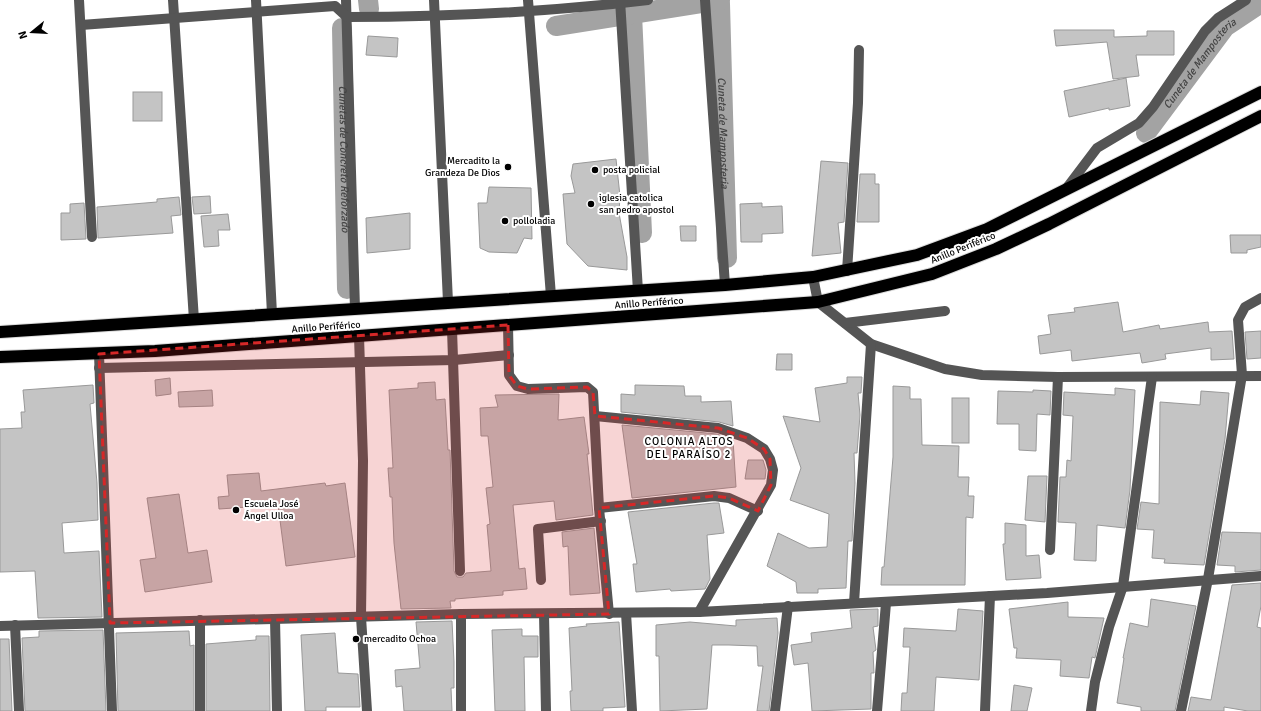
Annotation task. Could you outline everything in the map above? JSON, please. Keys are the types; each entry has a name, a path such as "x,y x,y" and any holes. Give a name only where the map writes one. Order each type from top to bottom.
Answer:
{"highway":[{"name":"Anillo Periférico","path":"0,332 726,285 813,277 847,271 917,255 980,232 1261,92"},
{"name":"Anillo Periférico","path":"0,357 99,354 818,302 932,274 996,249 1049,224 1261,116"}],"street":[{"path":"79,0 92,237"},
{"path":"173,0 194,320"},
{"path":"256,0 272,314"},
{"path":"346,0 355,309"},
{"path":"434,0 448,302"},
{"path":"528,0 551,296"},
{"path":"81,24 335,6 347,17 435,17 528,13 648,0"},
{"path":"705,0 726,285"},
{"path":"1066,189 1097,148 1139,123 1153,107 1205,31 1218,18 1246,0"},
{"path":"620,4 638,291"},
{"path":"847,271 858,103 859,50"},
{"path":"813,277 818,302 871,344 945,369 982,375 1058,377 1261,376"},
{"path":"1181,711 1208,579 1242,376 1238,320 1245,307 1261,298"},
{"path":"845,323 944,311"},
{"path":"508,325 509,375 517,386 528,389 587,387 594,392 599,508 608,614"},
{"path":"452,329 460,571"},
{"path":"359,336 363,461 361,617 368,711"},
{"path":"854,603 871,344"},
{"path":"99,354 110,623 112,711"},
{"path":"99,368 454,360 509,354"},
{"path":"1050,550 1058,377"},
{"path":"1091,711 1095,682 1109,627 1123,586 1152,377"},
{"path":"595,416 718,428 747,438 764,449 770,459 772,470 771,485 758,511 700,612"},
{"path":"599,508 714,496 729,498 758,511"},
{"path":"541,580 538,529 600,521"},
{"path":"0,626 15,624 461,614 608,614 700,612 788,606 886,603 1261,576"},
{"path":"985,711 990,596"},
{"path":"877,711 886,603"},
{"path":"775,711 788,606"},
{"path":"626,613 632,711"},
{"path":"461,614 461,711"},
{"path":"544,614 546,711"},
{"path":"275,619 277,711"},
{"path":"200,620 200,711"},
{"path":"15,624 20,711"}],"highlighted area":[{"path":"508,325 509,375 517,386 528,389 587,387 593,392 595,416 718,428 747,438 764,449 770,459 771,485 758,511 729,498 714,496 599,508 609,614 110,623 99,354"}],"building":[{"path":"1054,30 1114,30 1114,37 1147,36 1147,31 1174,31 1174,55 1136,55 1139,76 1113,79 1107,42 1056,46"},
{"path":"368,36 398,38 397,57 366,55"},
{"path":"1126,78 1130,106 1109,110 1109,108 1069,117 1064,91"},
{"path":"133,92 162,92 162,121 133,121"},
{"path":"616,159 620,196 619,213 627,257 627,270 588,266 567,244 563,194 575,193 571,176 573,164"},
{"path":"821,161 848,163 844,222 838,223 841,253 812,256"},
{"path":"860,174 875,174 875,184 879,184 879,222 857,222"},
{"name":"polloladia","path":"489,187 531,188 532,239 524,238 517,253 489,252 480,248 478,203 487,203"},
{"path":"210,196 211,213 194,214 192,197"},
{"path":"179,197 181,215 171,216 173,233 98,238 97,207 157,202 157,199"},
{"path":"84,203 86,239 61,240 61,213 70,213 70,204"},
{"path":"762,203 762,207 782,206 783,233 762,234 762,242 741,242 740,204"},
{"path":"410,213 410,249 367,253 366,218"},
{"path":"228,214 230,230 218,230 219,246 204,247 201,216"},
{"path":"680,226 696,226 696,241 681,241"},
{"path":"1230,235 1261,235 1261,247 1247,250 1247,253 1231,253"},
{"path":"1118,302 1123,332 1159,325 1160,329 1208,322 1209,332 1232,331 1234,359 1211,360 1211,348 1165,354 1166,359 1142,363 1140,353 1072,361 1071,350 1040,354 1038,336 1051,334 1048,315 1075,312 1074,308"},
{"path":"1261,331 1261,358 1247,359 1245,332"},
{"path":"777,354 792,354 792,370 776,370"},
{"path":"847,377 862,377 861,393 858,393 860,415 857,453 854,453 855,483 852,541 848,541 846,588 818,589 818,593 797,593 796,582 767,566 778,533 809,548 827,547 829,514 790,500 801,468 783,416 820,422 815,388 847,383"},
{"path":"170,378 171,394 156,396 155,380"},
{"path":"435,382 436,400 445,399 448,450 450,450 454,571 457,577 463,577 466,573 491,571 487,525 490,524 486,488 493,487 488,436 481,436 480,408 498,407 495,395 559,394 558,420 584,417 589,454 587,454 593,515 556,520 554,501 513,505 519,569 525,568 527,589 503,591 503,595 455,599 455,601 450,601 451,608 401,609 394,543 392,497 390,497 388,468 393,468 389,390 418,388 418,383"},
{"path":"93,385 94,403 90,404 97,483 98,520 62,523 64,553 99,551 102,617 38,618 35,571 0,572 0,429 22,428 21,412 25,412 23,390"},
{"path":"635,385 684,386 685,396 701,396 701,402 731,401 733,426 719,422 621,412 621,394 635,395"},
{"path":"893,386 910,387 910,399 921,399 922,445 959,446 958,477 969,477 968,496 974,496 973,518 966,517 965,585 881,585 882,567 884,567 893,457"},
{"path":"1115,388 1135,390 1130,490 1125,528 1097,525 1096,561 1074,560 1076,523 1058,522 1060,477 1066,477 1067,460 1071,461 1073,416 1063,415 1064,392 1115,395"},
{"path":"212,390 213,406 179,407 178,392"},
{"path":"1033,390 1051,391 1050,415 1037,414 1036,451 1019,450 1019,424 997,424 998,391 1033,392"},
{"path":"1201,391 1229,393 1225,439 1204,565 1164,563 1165,559 1152,558 1154,530 1137,529 1141,502 1159,504 1160,402 1200,405"},
{"path":"952,398 969,398 969,443 952,443"},
{"path":"622,425 717,434 733,440 736,487 632,498"},
{"path":"748,460 763,460 766,470 765,479 745,479"},
{"path":"259,473 261,491 325,483 326,486 345,483 355,557 286,566 278,505 219,509 218,497 229,496 227,475"},
{"path":"1028,476 1047,476 1045,522 1025,520"},
{"path":"179,494 188,553 207,550 212,582 145,592 140,560 156,558 147,498"},
{"path":"719,503 724,533 707,535 710,579 705,589 671,591 670,589 636,592 633,564 637,564 628,512"},
{"path":"1005,523 1026,525 1026,556 1039,555 1041,578 1006,580 1003,544 1005,544"},
{"path":"594,528 600,593 570,595 568,546 563,547 562,532"},
{"path":"1222,532 1261,533 1261,570 1235,572 1235,566 1217,565"},
{"path":"1261,583 1261,606 1257,627 1261,628 1261,711 1248,711 1224,707 1224,711 1188,711 1191,697 1211,700 1232,585"},
{"path":"1151,599 1196,606 1175,711 1141,711 1141,707 1117,703 1123,658 1130,623 1148,627"},
{"path":"1068,602 1068,617 1104,618 1095,658 1092,657 1089,678 1060,676 1061,660 1016,658 1017,648 1014,648 1009,609"},
{"path":"878,609 878,626 873,627 876,650 873,652 874,673 871,673 871,709 812,711 808,663 794,665 791,645 812,642 811,633 852,628 850,610"},
{"path":"958,609 983,611 979,680 936,677 934,711 901,711 902,693 907,693 910,647 903,647 904,628 956,631"},
{"path":"777,618 778,633 769,711 757,711 763,666 758,666 757,646 712,645 707,709 660,711 659,656 656,656 656,625 690,622 736,626 736,620"},
{"path":"452,621 454,688 451,688 452,711 404,711 402,686 396,687 395,670 420,668 416,622"},
{"path":"619,622 625,707 603,708 603,711 571,711 570,691 572,691 569,628 587,626 586,624"},
{"path":"522,629 522,636 538,636 538,657 524,657 525,711 495,711 492,630"},
{"path":"103,630 106,711 25,711 22,638 39,637 39,631"},
{"path":"189,631 190,646 194,645 194,711 118,711 116,633"},
{"path":"335,633 338,673 358,674 360,707 326,707 326,711 305,711 301,635"},
{"path":"256,636 269,636 270,711 206,711 206,644 256,640"},
{"path":"0,639 9,639 12,711 0,711"},
{"path":"1014,685 1032,688 1027,711 1011,711"}],"waterway":[{"name":"Cunetas de Concreto Reforzado","path":"368,0 369,9"},
{"name":"Cuneta de Mamposteria","path":"556,26 720,0"},
{"name":"Cuneta de Mamposteria","path":"1146,133 1225,27 1261,3"},
{"name":"Cuneta de Mamposteria","path":"720,4 727,258"},
{"name":"Cuneta de Mamposteria","path":"632,14 642,233"},
{"name":"Cunetas de Concreto Reforzado","path":"342,28 347,289"}],"place":[{"name":"Mercadito la Grandeza De Dios","path":"508,167"},
{"name":"posta policial","path":"595,170"},
{"name":"iglesia catolica san pedro apostol","path":"591,204"},
{"name":"polloladia","path":"505,221"},
{"name":"Escuela José Ángel Ulloa","path":"236,510"},
{"name":"mercadito Ochoa","path":"356,639"}],"district":[{"name":"COLONIA ALTOS DEL PARAÍSO 2","path":"689,447"}]}
